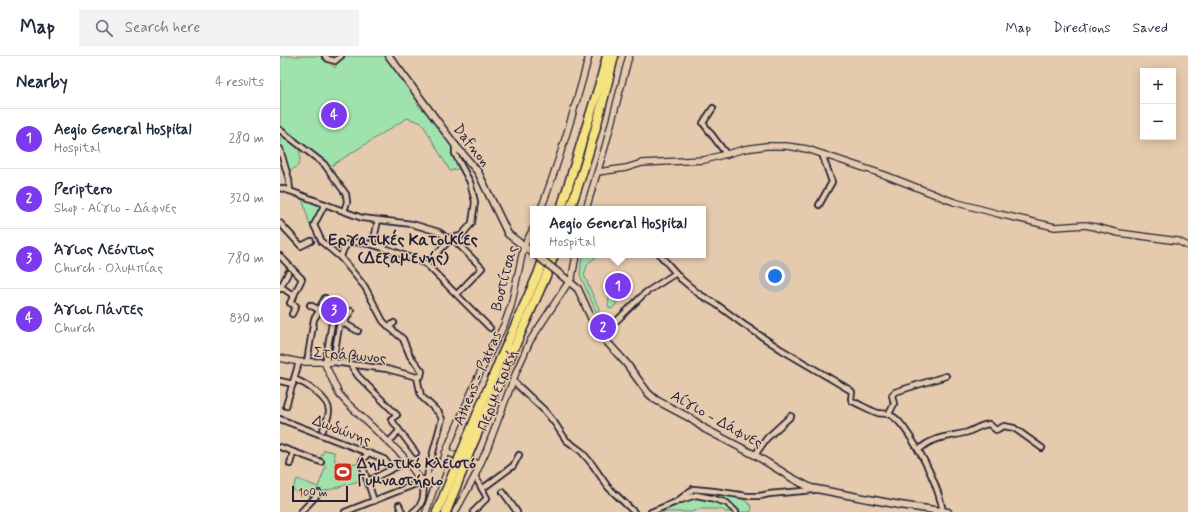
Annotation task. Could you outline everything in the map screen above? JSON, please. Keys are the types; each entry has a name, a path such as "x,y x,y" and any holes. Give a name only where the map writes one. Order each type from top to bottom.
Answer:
{"highway":[{"path":"562,206 607,56"},
{"path":"571,206 583,173 614,56"},
{"name":"Athens - Patras","path":"466,452 499,362 544,258"},
{"name":"Athens - Patras","path":"437,512 507,364 553,258"},
{"name":"Athens - Patras","path":"446,512 460,466"}],"main road":[{"name":"Dafnon","path":"389,56 455,145 478,172 508,234 530,251"},
{"name":"Αίγιο - Δάφνες","path":"540,258 578,289 601,336 626,363 645,390 654,398 684,414 705,429 755,455 792,478 816,490 945,512"}],"street":[{"path":"325,56 328,59 335,61 341,56"},
{"path":"542,206 554,174 589,56"},
{"path":"587,206 598,172 629,56"},
{"path":"713,108 703,123 727,155"},
{"path":"280,130 324,164 346,194 347,202 344,211"},
{"path":"280,188 362,218 412,224 439,232 447,238 461,236 472,224 475,206 470,182 455,154 455,145"},
{"path":"598,172 626,168 642,163 704,160 744,150 777,146 807,149 885,175 954,202 999,214 1055,227 1085,225 1119,233 1178,241 1188,246"},
{"path":"280,149 289,180 290,191"},
{"path":"819,205 832,182 822,154"},
{"path":"325,204 314,225 322,242 341,258 365,287 378,312 389,327 403,339 411,357 421,368 421,374 417,377 421,396 439,413 442,419 428,471 422,501 418,508 413,512"},
{"path":"373,244 378,220"},
{"path":"280,224 302,246 311,241"},
{"name":"Βοστίτσας","path":"426,512 446,452 478,377 508,315 514,297 524,246 530,235"},
{"path":"426,264 452,238"},
{"path":"452,238 482,268 457,294"},
{"path":"341,258 344,248 349,243 358,242 373,244 426,264 490,328"},
{"path":"280,256 302,279 290,303 296,306 292,314"},
{"name":"Περιμετρική","path":"455,512 475,476 532,336 569,281 574,270 576,258"},
{"path":"663,258 695,292 716,304 748,328 850,390 852,392 852,401 876,412 889,414 902,425 929,468 945,512"},
{"path":"288,273 280,287 294,296"},
{"path":"601,336 645,293 676,273"},
{"path":"307,362 314,319 326,298"},
{"path":"310,305 358,331"},
{"path":"333,362 342,322 351,311"},
{"path":"333,317 325,364 341,397 408,461 420,478 426,480 437,480"},
{"path":"594,324 600,320"},
{"path":"389,327 394,323"},
{"name":"Στράβωνος","path":"280,358 299,362 320,361 325,364 333,362 387,369 417,377"},
{"path":"286,406 299,362"},
{"path":"350,364 358,376 397,415 391,419 416,453"},
{"path":"889,414 894,404 892,395 894,392 946,376"},
{"path":"280,381 301,382 310,388 327,404 329,414 323,430"},
{"path":"513,381 544,410 566,440 581,451 608,487 634,512"},
{"path":"755,455 767,438 791,416"},
{"name":"Δωδώνης","path":"280,419 384,459 392,469"},
{"path":"919,450 923,446 938,439 968,432 989,424 996,430 1004,426 1014,428 1042,448"},
{"path":"389,442 399,431"},
{"path":"280,447 321,462"},
{"path":"290,464 293,452"},
{"path":"346,512 433,476 446,452 479,464"},
{"path":"368,453 362,462 374,501"},
{"path":"482,489 514,466 519,455"},
{"path":"368,481 408,461"},
{"path":"473,512 487,498 475,476"},
{"path":"651,512 679,500 693,489 747,496 816,490"},
{"path":"503,492 517,512"},
{"path":"301,512 319,493"},
{"path":"679,500 696,495 727,503 736,512"},
{"path":"399,505 402,512"}],"green space":[{"path":"280,56 322,56 335,68 338,61 327,56 385,56 418,98 417,103 419,107 432,117 450,141 454,155 461,168 450,171 422,123 407,118 331,166 280,128"},
{"path":"280,132 294,143 300,154 300,162 298,166 288,171 280,154"},
{"path":"302,198 322,205 313,228 311,229"},
{"path":"582,258 595,258 588,263 584,275 599,309 598,316 580,275"},
{"path":"611,286 622,290 615,306 611,309 608,305"},
{"name":"Δημοτικό Κλειστό Γυμναστήριο","path":"324,450 334,452 335,462 360,464 365,479 309,496 294,491 293,488 297,479 318,487 326,466 318,463"},
{"path":"694,491 717,492 733,496 747,502 752,507 751,512 726,512 720,509 699,509 692,512 658,512 675,505"}],"place":[{"name":"Άγιοι Πάντες","path":"334,115"},
{"name":"Aegio General Hospital","path":"618,286"},
{"name":"Άγιος Λεόντιος","path":"334,310"},
{"name":"Periptero","path":"603,327"},
{"name":"Δημοτικό Κλειστό Γυμναστήριο","path":"343,472"}],"district":[{"name":"Εργατικές Κατοικίες (Δεξαμενής)","path":"403,248"}]}
